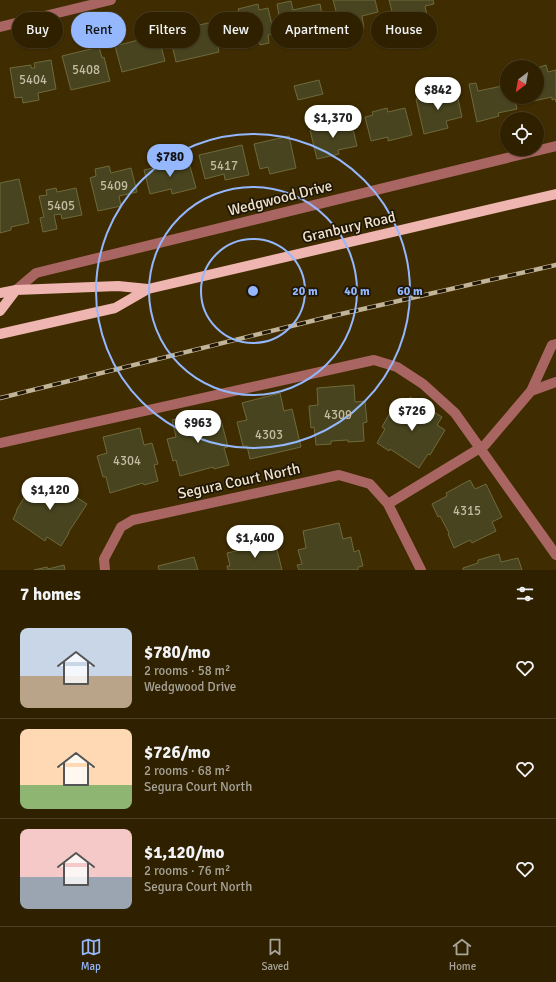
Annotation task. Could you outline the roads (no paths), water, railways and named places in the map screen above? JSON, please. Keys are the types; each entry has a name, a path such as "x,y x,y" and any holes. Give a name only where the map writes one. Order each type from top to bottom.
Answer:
{"main road":[{"name":"Granbury Road","path":"0,334 115,308 148,289 556,194"},
{"name":"Granbury Road","path":"0,293 16,290 118,286 148,289"},
{"path":"0,312 16,290"}],"street":[{"path":"0,27 111,0"},
{"name":"Wedgwood Drive","path":"16,290 36,273 556,146"},
{"path":"388,504 485,445 531,392 552,345 556,344"},
{"path":"0,443 374,360 397,367 422,384 455,413 556,555"},
{"path":"531,392 556,382"},
{"name":"Segura Court North","path":"105,570 104,559 122,527 134,520 339,475 370,484 388,504 421,570"}],"railway":[{"path":"0,398 328,317 556,265"}]}
